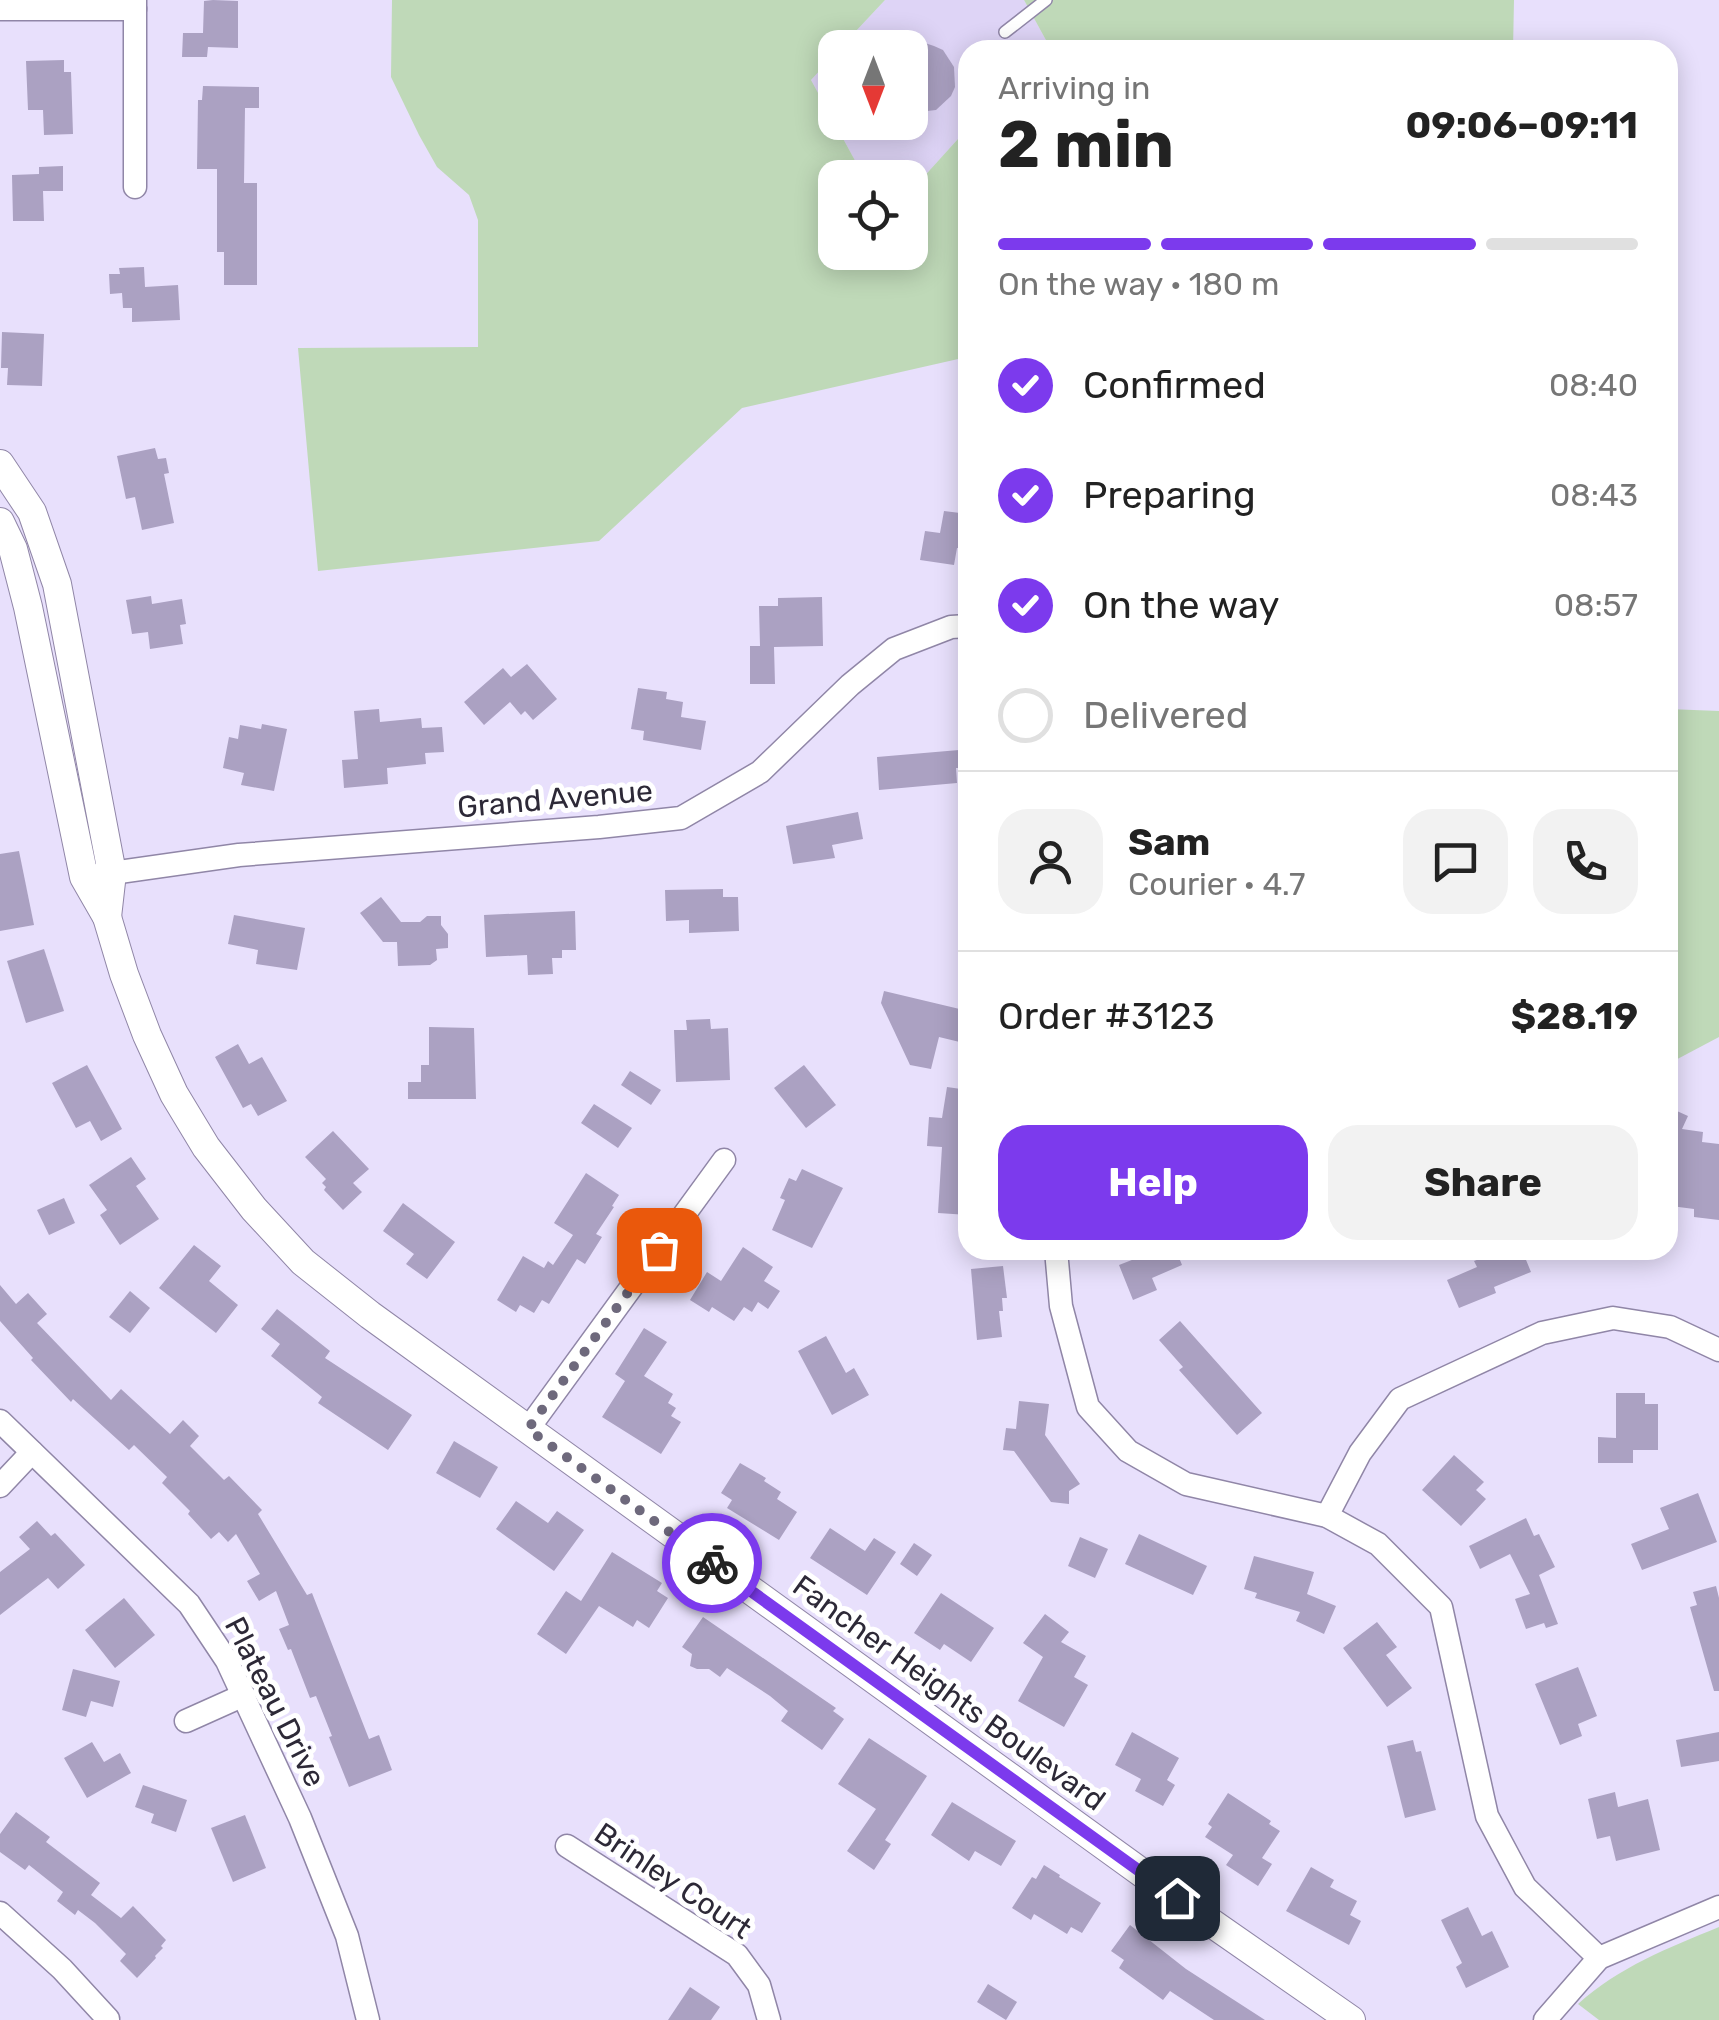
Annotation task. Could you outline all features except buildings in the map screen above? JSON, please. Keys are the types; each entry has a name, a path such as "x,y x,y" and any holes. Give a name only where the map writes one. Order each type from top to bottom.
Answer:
{"street":[{"path":"0,9 135,5 135,187"},
{"name":"Fancher Heights Boulevard","path":"0,464 32,512 57,584 98,875"},
{"name":"Fancher Heights Boulevard","path":"0,522 13,550 124,974 174,1094 206,1147 254,1209 303,1262 357,1305 1351,2020"},
{"name":"Grand Avenue","path":"98,875 239,855 681,818 760,772 894,649 958,627"},
{"path":"528,1429 724,1160"},
{"path":"1057,1260 1061,1306 1088,1407 1128,1452 1186,1484 1327,1516 1378,1544 1441,1607 1488,1816 1525,1887 1599,1958"},
{"path":"1327,1516 1360,1453 1400,1399 1542,1333 1614,1318 1670,1328 1719,1350"},
{"name":"Plateau Drive","path":"0,1422 188,1604 227,1661 300,1818 347,1936 368,2020"},
{"path":"0,1486 32,1452"},
{"path":"186,1721 244,1695"},
{"name":"Brinley Court","path":"567,1846 737,1955 759,1985 769,2020"},
{"path":"1545,2020 1599,1958 1719,1907"},
{"path":"0,1912 108,2019"}],"lane":[{"path":"1005,32 1046,0"}],"shaded area":[{"path":"885,0 1024,0 1046,40 958,40 958,139 928,172 928,160 855,160 844,140 928,140 928,30 857,30"},
{"path":"818,72 818,93 811,80"}],"green space":[{"path":"392,0 885,0 857,30 818,30 818,72 811,80 818,93 818,140 844,140 855,160 818,160 818,270 928,270 928,172 958,139 958,359 742,408 599,541 318,571 298,348 478,347 478,220 469,195 437,167 391,77"},
{"path":"1024,0 1514,0 1513,40 1046,40"},
{"path":"1678,709 1719,711 1719,1037 1678,1059"},
{"path":"1719,1927 1719,2020 1599,2020 1578,2004 1627,1969"}],"way so far":[{"path":"659,1250 528,1429 712,1563"}],"route":[{"path":"712,1563 1177,1898"}]}
